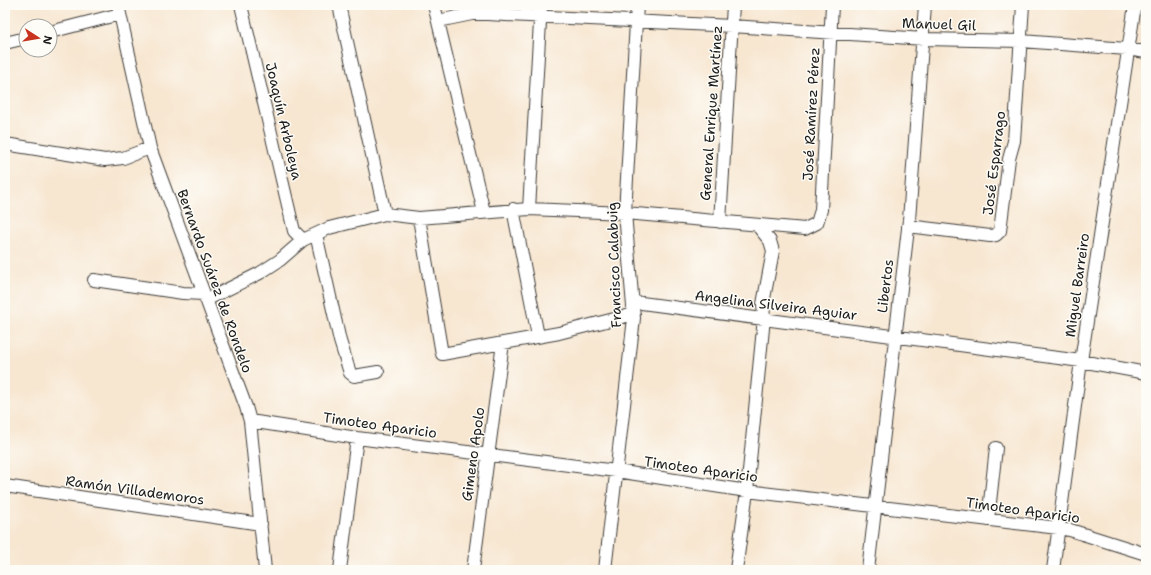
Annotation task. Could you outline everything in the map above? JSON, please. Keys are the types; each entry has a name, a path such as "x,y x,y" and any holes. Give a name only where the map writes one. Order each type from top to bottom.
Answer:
{"street":[{"name":"Joaquín Arboleya","path":"241,5 294,231 303,240"},
{"path":"339,5 385,214"},
{"path":"434,5 484,212"},
{"name":"Francisco Calabuig","path":"605,570 634,308 625,213 637,5"},
{"name":"General Enrique Martínez","path":"720,222 733,5"},
{"name":"José Ramírez Pérez","path":"757,225 805,229 817,223 821,210 832,5"},
{"name":"Libertos","path":"868,570 894,335 908,226 924,39 925,5"},
{"name":"José Esparrago","path":"908,226 990,236 996,235 1000,231 1009,159 1014,141 1023,5"},
{"name":"Miguel Barreiro","path":"1053,570 1081,361 1127,49 1135,5"},
{"path":"58,29 119,10"},
{"name":"Bernardo Suárez de Rondelo","path":"119,10 150,148 250,421 265,570"},
{"path":"529,208 541,11"},
{"name":"Manuel Gil","path":"438,21 472,14 541,11 636,21 924,39 1021,42 1127,49 1146,52"},
{"path":"5,43 18,40"},
{"path":"5,144 105,160 123,158 150,148"},
{"path":"94,280 205,297 260,273 280,260 303,240 329,228 385,214 419,218 529,208 625,213 757,225 770,241 773,251 763,304 764,318 747,491 736,570"},
{"path":"513,209 538,336"},
{"name":"Angelina Silveira Aguiar","path":"419,218 442,354 559,332 634,308 764,318 1081,361 1146,373"},
{"path":"316,234 340,340 350,373 354,376 378,372"},
{"name":"Gimeno Apolo","path":"473,570 503,343"},
{"name":"Timoteo Aparicio","path":"250,421 357,438 489,454 747,491 1058,528 1070,530 1146,554"},
{"path":"340,570 357,438"},
{"path":"988,520 996,448"},
{"name":"Ramón Villademoros","path":"5,486 261,524"}]}
